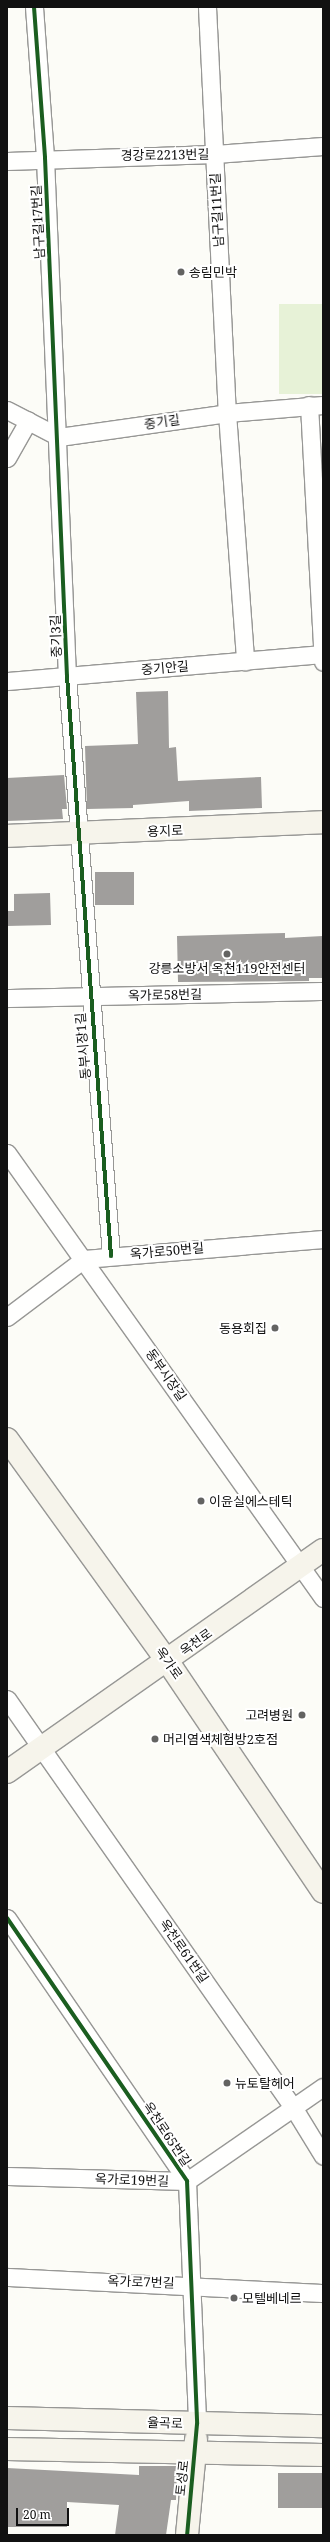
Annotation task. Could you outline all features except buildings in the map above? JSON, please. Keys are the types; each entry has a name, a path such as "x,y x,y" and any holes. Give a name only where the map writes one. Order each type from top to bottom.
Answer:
{"street":[{"name":"남구길17번길","path":"34,7 45,158 59,437"},
{"name":"남구길11번길","path":"207,7 227,413 245,661"},
{"name":"경강로2213번길","path":"7,161 45,158 215,154 323,146"},
{"name":"중기길","path":"59,437 227,413 316,405"},
{"path":"316,405 323,662"},
{"path":"7,410 59,437"},
{"path":"7,458 28,421"},
{"name":"중기3길","path":"59,437 67,676 77,834"},
{"name":"중기안길","path":"7,682 323,654"},
{"name":"용지로","path":"7,836 323,822"},
{"name":"동부시장1길","path":"77,834 111,1256"},
{"name":"옥가로58번길","path":"7,998 323,991"},
{"name":"동부시장길","path":"7,1153 84,1259 323,1598"},
{"name":"옥가로50번길","path":"84,1259 323,1239"},
{"path":"7,1317 84,1259"},
{"name":"옥가로","path":"7,1439 168,1662 323,1892"},
{"name":"옥천로","path":"7,1772 168,1662 323,1550"},
{"name":"옥천로61번길","path":"7,1699 293,2107 323,2156"},
{"name":"옥천로65번길","path":"7,1918 187,2181 188,2284 197,2424"},
{"name":"옥가로19번길","path":"7,2176 187,2181 323,2087"},
{"name":"옥가로7번길","path":"7,2276 323,2292"},
{"name":"율곡로","path":"7,2418 323,2426"},
{"name":"토성로","path":"187,2535 197,2424"},
{"path":"7,2449 323,2456"}],"green space":[{"path":"279,304 323,304 323,394 279,394"}],"cycle path":[{"path":"34,7 45,158 67,676 111,1256"},
{"path":"7,1918 187,2181 197,2424 187,2535"}],"place":[{"name":"송림민박","path":"181,272"},
{"name":"강릉소방서 옥천119안전센터","path":"227,954"},
{"name":"동용회집","path":"275,1328"},
{"name":"이윤실에스테틱","path":"201,1501"},
{"name":"고려병원","path":"302,1715"},
{"name":"머리염색체험방2호점","path":"155,1739"},
{"name":"뉴토탈헤어","path":"227,2083"},
{"name":"모텔베네르","path":"234,2298"}]}
